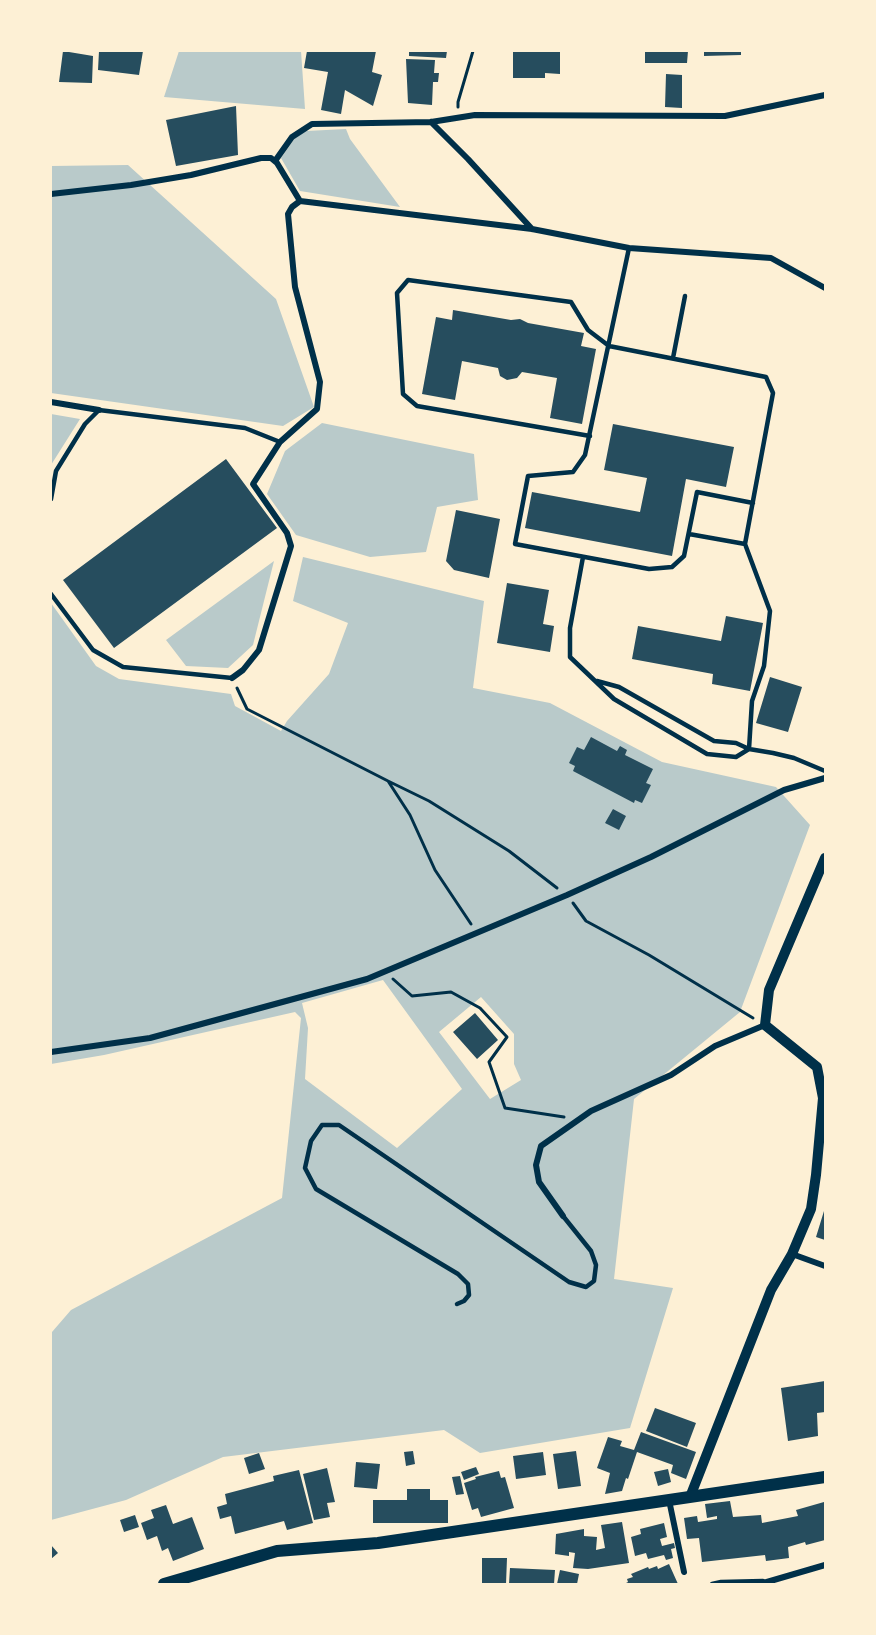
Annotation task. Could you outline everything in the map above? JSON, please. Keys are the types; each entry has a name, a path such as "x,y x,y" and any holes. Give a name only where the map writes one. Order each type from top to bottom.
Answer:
{"main road":[{"path":"164,1584 277,1551 378,1544 825,1477"}],"street":[{"path":"275,161 292,136 312,124 431,122 475,115 725,116 825,95"},
{"path":"431,122 532,230"},
{"path":"51,194 131,185 261,158 271,158 300,201"},
{"path":"232,678 243,670 259,650 291,546 287,533 253,484 280,442 317,409 320,382 294,287 288,214 292,207 300,201 532,230 629,248 771,258 825,288"},
{"path":"51,402 99,410"},
{"path":"51,1052 150,1038 367,979 651,857 784,790 825,778"},
{"path":"765,1025 769,990 825,858"},
{"path":"690,1497 771,1290 792,1254 811,1209 824,1098 817,1066 765,1025"},
{"path":"563,1216 539,1182 536,1165 542,1146 591,1111 671,1075 715,1047 765,1025"},
{"path":"792,1254 825,1266"},
{"path":"669,1500 684,1572"},
{"path":"764,1582 825,1565"}],"lane":[{"path":"629,248 585,455 573,472 528,476 515,544 650,569 672,567 684,556 697,492 753,503"},
{"path":"590,436 417,406 403,394 397,293 408,280 571,303 588,330 609,346 766,377 773,393 745,544 771,611 764,666 752,701 749,749"},
{"path":"673,358 685,296"},
{"path":"51,499 56,471 85,424 99,410 245,428 280,442"},
{"path":"689,534 745,544"},
{"path":"583,557 570,628 570,657 614,699 707,754 736,757 749,749"},
{"path":"51,594 93,650 123,667 232,678"},
{"path":"595,681 619,687 714,741 736,743 749,749 794,758 825,771"},
{"path":"457,1304 469,1295 468,1284 458,1274 316,1189 305,1168 311,1141 322,1125 339,1125 569,1282 586,1287 594,1281 596,1265 591,1251 563,1216"},
{"path":"712,1584 764,1582"}],"path":[{"path":"458,118 458,102 473,51"},
{"path":"232,678 247,709 388,781 410,814 435,870 477,933"},
{"path":"385,972 412,996 451,992 480,1008 507,1037 489,1062 505,1108 577,1120"}],"shaded area":[{"path":"179,51 301,51 305,109 164,97"},
{"path":"346,129 350,139 400,207 300,191 281,158 295,138 306,131"},
{"path":"128,165 276,299 314,407 283,426 51,393 51,166"},
{"path":"51,414 80,419 51,465"},
{"path":"322,423 474,454 478,500 437,507 426,552 370,557 296,535 267,494 285,451"},
{"path":"303,557 484,601 473,688 550,703 662,762 776,787 810,825 740,1012 634,1099 614,1279 673,1288 630,1428 480,1453 444,1430 223,1457 126,1500 51,1520 52,1332 71,1310 282,1198 301,1018 295,1012 104,1055 51,1064 51,603 96,666 119,679 231,694 235,706 281,731 287,721 329,674 348,623 293,601","holes":["383,980 462,1089 397,1148 305,1079 308,1028 302,1003","481,997 514,1034 514,1064 521,1080 490,1099 439,1032"]},
{"path":"274,561 253,645 228,668 186,666 166,640"}],"building":[{"path":"63,51 93,56 92,83 59,82"},
{"path":"99,51 143,51 139,75 98,70"},
{"path":"307,51 376,51 372,72 382,75 373,106 345,90 341,114 321,110 328,72 304,68"},
{"path":"409,51 447,51 446,58 409,56"},
{"path":"513,51 560,51 560,74 545,73 545,78 513,78"},
{"path":"645,51 688,51 687,63 645,63"},
{"path":"704,51 741,51 741,55 704,56"},
{"path":"406,59 435,60 434,73 439,73 438,82 433,82 432,105 408,103"},
{"path":"666,74 682,75 682,108 665,107"},
{"path":"236,106 238,155 176,166 166,120"},
{"path":"453,310 511,320 520,319 528,323 584,333 581,346 596,349 582,424 550,418 557,378 522,372 517,378 507,380 500,376 498,368 462,361 455,400 422,394 436,317 452,320"},
{"path":"613,424 734,447 726,487 686,479 672,556 525,528 532,492 640,512 647,478 604,470"},
{"path":"226,459 277,528 114,648 63,580"},
{"path":"456,510 500,519 489,578 454,570 446,561"},
{"path":"507,583 549,590 543,624 554,626 550,652 497,643"},
{"path":"726,616 763,623 750,691 712,684 713,674 632,659 638,626 721,641"},
{"path":"770,677 802,687 788,732 756,723"},
{"path":"591,737 617,751 620,746 627,750 625,755 653,769 646,783 651,785 642,803 635,800 634,803 573,771 575,766 569,763 577,747 584,750"},
{"path":"613,809 626,816 619,830 605,823"},
{"path":"475,1013 498,1040 477,1059 453,1032"},
{"path":"825,1211 825,1240 816,1237"},
{"path":"825,1381 825,1412 817,1413 818,1436 788,1441 781,1388"},
{"path":"655,1408 696,1423 687,1447 646,1431"},
{"path":"641,1432 696,1452 686,1479 671,1473 673,1465 637,1452 622,1491 605,1494 610,1473 597,1468 608,1437 622,1441 620,1446 634,1450"},
{"path":"413,1451 415,1464 406,1466 404,1452"},
{"path":"576,1451 581,1486 558,1489 553,1454"},
{"path":"543,1452 546,1475 516,1479 513,1456"},
{"path":"259,1453 265,1469 249,1474 244,1458"},
{"path":"356,1462 380,1464 377,1489 354,1487"},
{"path":"476,1467 479,1474 464,1480 461,1472"},
{"path":"327,1468 335,1502 327,1503 330,1517 314,1520 303,1474"},
{"path":"668,1469 671,1482 658,1486 654,1472"},
{"path":"299,1470 313,1523 287,1530 284,1521 235,1534 231,1516 220,1519 217,1507 227,1504 225,1494 274,1481 273,1476"},
{"path":"499,1471 501,1478 505,1477 514,1508 481,1517 478,1508 472,1510 464,1483 476,1479 475,1477"},
{"path":"460,1476 464,1494 456,1495 452,1477"},
{"path":"407,1489 430,1489 430,1500 448,1500 448,1523 373,1523 373,1500 407,1500"},
{"path":"730,1501 733,1517 761,1515 762,1523 798,1516 796,1510 824,1502 825,1540 788,1547 789,1558 766,1561 765,1555 702,1562 699,1538 687,1539 684,1518 697,1516 698,1522 717,1519 717,1516 707,1518 705,1504"},
{"path":"166,1505 173,1524 192,1517 204,1549 173,1561 168,1548 162,1551 157,1536 147,1540 141,1523 154,1518 151,1510"},
{"path":"135,1515 139,1527 124,1532 120,1520"},
{"path":"622,1522 629,1563 588,1569 573,1568 575,1553 569,1552 569,1556 555,1554 556,1534 584,1529 584,1536 597,1537 596,1550 605,1548 601,1525"},
{"path":"664,1523 667,1537 660,1539 662,1546 674,1543 675,1548 671,1549 673,1558 666,1560 664,1555 648,1559 646,1553 635,1556 631,1537 641,1534 640,1529"},
{"path":"51,1545 58,1553 51,1559"},
{"path":"482,1558 507,1558 506,1584 482,1584"},
{"path":"669,1564 678,1584 624,1584 628,1582 627,1579 633,1577 631,1574 648,1567 649,1569 657,1566 658,1569"},
{"path":"510,1568 555,1570 554,1584 509,1584"},
{"path":"560,1570 579,1574 577,1584 557,1584"}]}
